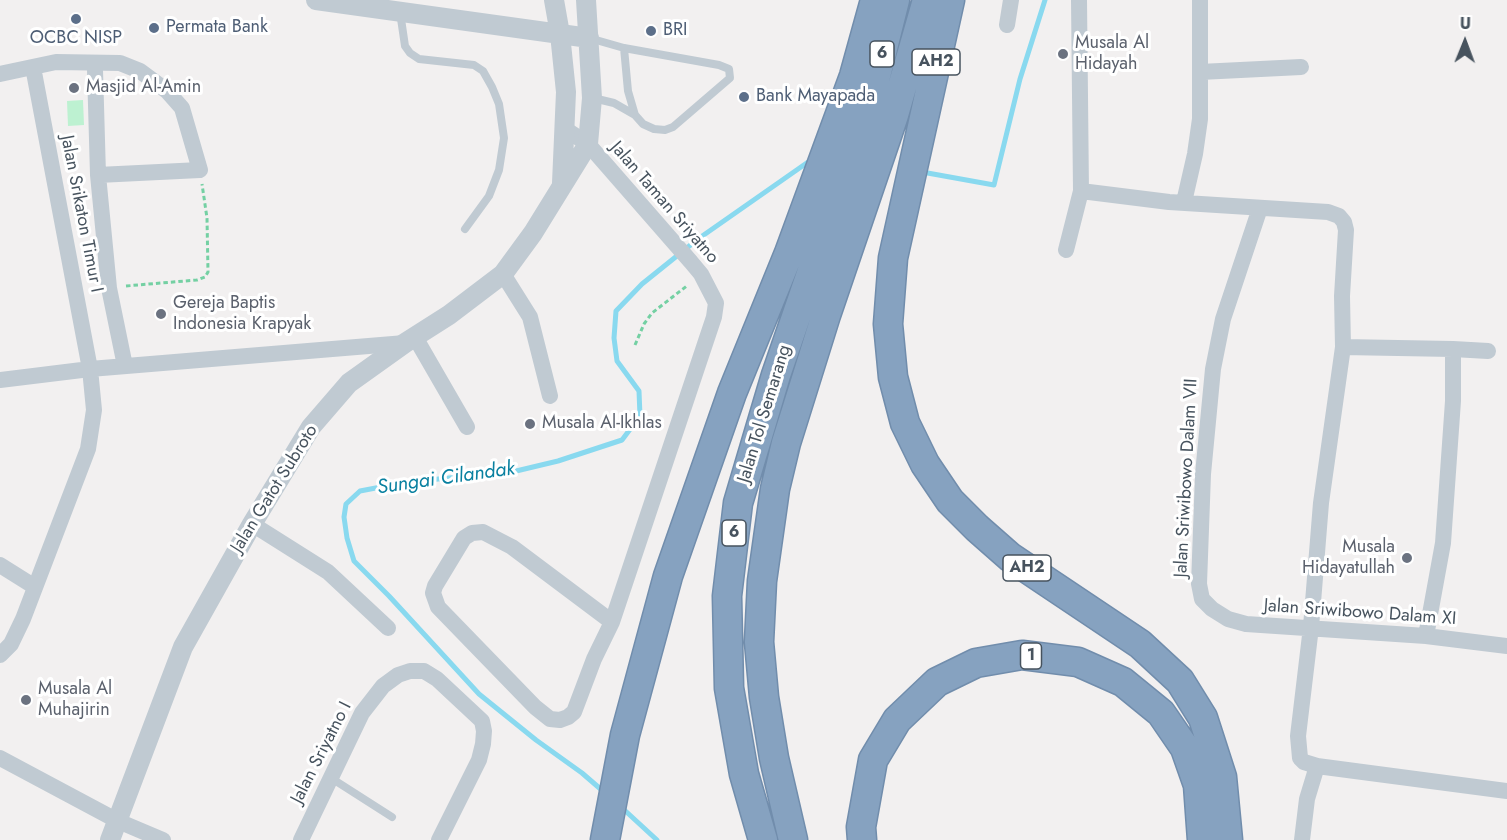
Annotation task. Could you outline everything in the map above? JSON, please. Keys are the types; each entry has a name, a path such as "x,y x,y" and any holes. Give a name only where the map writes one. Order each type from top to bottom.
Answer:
{"highway":[{"path":"605,840 625,735 668,576 732,393 789,253 854,76 876,0"},
{"name":"Jalan Tol Semarang","path":"881,111 895,0"},
{"name":"Jalan Tol Semarang","path":"763,840 744,774 729,688 727,596 738,503 776,375 838,238 881,111 927,0"},
{"name":"AH2","path":"950,0 893,258 888,324 893,377 905,423 925,464 950,501 993,543 1010,557 1140,644 1180,681 1203,718 1222,777 1228,840"},
{"name":"Jalan Tol Semarang","path":"793,840 774,758 764,697 759,642 762,581 775,489 786,443 826,315 838,238"},
{"name":"1","path":"862,840 861,827 873,760 897,720 936,682 976,663 1022,655 1078,662 1123,682 1161,713 1185,748 1198,785 1202,840"}],"street":[{"path":"316,0 589,38"},
{"name":"Jalan Gatot Subroto","path":"554,0 566,92 562,186"},
{"name":"Jalan Gatot Subroto","path":"110,840 183,647 252,524 311,428 349,383 449,315 503,274 533,233 588,144 592,98 586,0"},
{"path":"1007,25 1011,0"},
{"path":"1066,250 1082,191 1079,0"},
{"path":"1184,202 1198,136 1200,0"},
{"path":"0,74 56,62 120,63 153,79 168,91 182,108 200,170 98,175"},
{"name":"Jalan Srikaton Timur I","path":"0,655 11,644 23,619 88,449 94,410 90,369 33,67"},
{"path":"1200,72 1301,67"},
{"name":"Jalan Srikaton Timur I","path":"95,70 98,175 110,288 125,366"},
{"name":"Jalan Taman Sriyatno","path":"565,129 588,144 696,268 716,303 714,317 612,622 594,659 574,712 560,720 550,719 535,707 438,607 433,592 464,538 472,533 483,532 512,547 612,622"},
{"path":"1082,191 1184,202 1328,212 1339,216 1344,222 1346,230 1342,296 1343,347 1321,503 1298,748 1300,758 1304,762 1317,766 1507,791"},
{"name":"Jalan Sriwibowo Dalam VII","path":"1212,609 1202,599 1199,584 1203,474 1213,369 1223,319 1260,208"},
{"path":"503,274 530,316 550,396"},
{"path":"0,380 90,369 410,340 467,427"},
{"path":"1343,347 1488,351"},
{"path":"1426,636 1443,543 1453,401 1453,350"},
{"path":"252,524 328,572 388,628"},
{"path":"0,566 35,587"},
{"name":"Jalan Sriwibowo Dalam XI","path":"1212,609 1228,619 1246,624 1426,636 1507,646"},
{"name":"Jalan Sriyatno I","path":"301,840 362,713 383,686 398,675 410,671 423,671 437,679 482,721 484,731 479,760 439,840"},
{"path":"0,758 118,821 163,840"},
{"path":"1302,840 1307,799 1317,766"}],"lane":[{"path":"400,11 405,46 410,53 419,59 474,64 483,70 499,105 504,138 499,170 489,196 465,229"},
{"path":"589,38 624,48 718,65 729,69 730,73 730,78 673,127 665,130 654,129 643,124 635,115 614,103 592,98"},
{"path":"624,48 628,91 635,115"},
{"path":"331,778 392,817"}],"path":[{"name":"Jalan Srikaton Timur I","path":"110,288 197,280 205,277 208,272 207,219 200,170"},
{"path":"635,345 644,324 652,313 696,268"}],"green space":[{"path":"83,100 84,125 68,126 67,101"}],"waterway":[{"path":"922,172 994,185 1020,79 1045,0"},
{"name":"Sungai Cilandak","path":"604,792 479,694 354,561 344,517 346,504 360,491 407,482 512,472 558,461 622,440 640,416 639,391 617,361 614,338 616,311 642,284 698,239 811,160"},
{"name":"Sungai Cilandak","path":"620,806 657,840"}],"place":[{"name":"OCBC NISP","path":"76,19"},
{"name":"Permata Bank","path":"154,28"},
{"name":"BRI","path":"651,31"},
{"name":"Musala Al Hidayah","path":"1063,54"},
{"name":"Masjid Al-Amin","path":"74,88"},
{"name":"Bank Mayapada","path":"744,97"},
{"name":"Gereja Baptis Indonesia Krapyak","path":"161,314"},
{"name":"Musala Al-Ikhlas","path":"530,424"},
{"name":"Musala Hidayatullah","path":"1407,558"},
{"name":"Musala Al Muhajirin","path":"26,700"}]}
